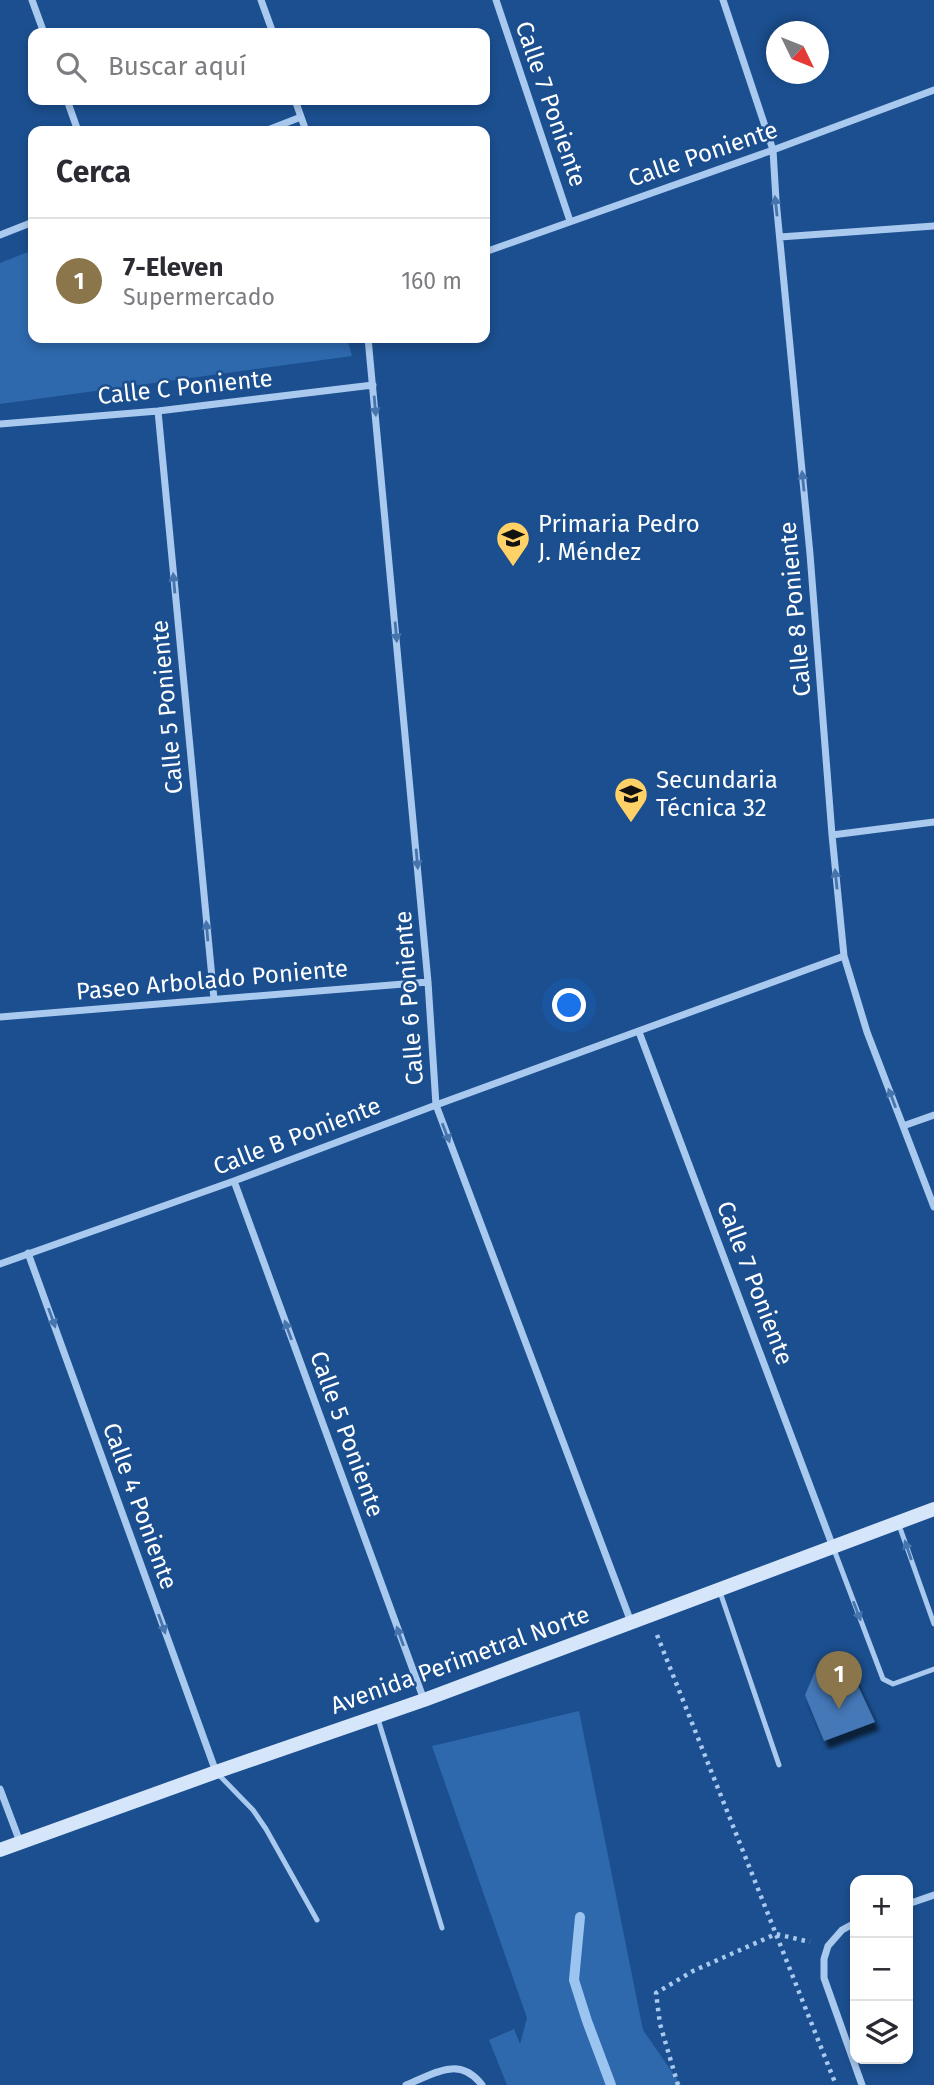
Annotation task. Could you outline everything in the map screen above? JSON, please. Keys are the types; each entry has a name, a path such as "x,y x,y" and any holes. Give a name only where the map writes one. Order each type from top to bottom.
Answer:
{"street":[{"path":"32,0 42,28"},
{"path":"261,0 270,28"},
{"name":"Calle 7 Poniente","path":"496,0 570,221"},
{"name":"Calle 8 Poniente","path":"723,0 773,150 844,956 863,1020 934,1207"},
{"name":"Calle Poniente","path":"490,250 934,90"},
{"path":"69,105 76,126"},
{"path":"297,105 304,126"},
{"path":"278,126 301,117"},
{"path":"0,235 28,224"},
{"path":"780,237 934,226"},
{"name":"Calle 6 Poniente","path":"369,343 428,982 436,1105 631,1622"},
{"name":"Calle C Poniente","path":"0,424 158,411 373,385"},
{"name":"Calle 5 Poniente","path":"158,411 214,999"},
{"path":"832,835 934,822"},
{"name":"Calle B Poniente","path":"0,1264 234,1181 844,956"},
{"name":"Paseo Arbolado Poniente","path":"0,1017 428,982"},
{"name":"Calle 7 Poniente","path":"639,1032 833,1547"},
{"path":"903,1126 934,1115"},
{"name":"Calle 5 Poniente","path":"234,1181 424,1700"},
{"name":"Calle 4 Poniente","path":"28,1254 216,1772"},
{"name":"Avenida Perimetral Norte","path":"0,1850 424,1700 934,1509"},
{"path":"0,1789 21,1843"},
{"path":"913,1902 934,1895"},
{"path":"850,1926 842,1930 828,1946 824,1959 824,1978 862,2085"},
{"path":"406,2085 452,2067 467,2071 482,2085"}],"lane":[{"path":"898,1523 934,1624"},
{"path":"833,1547 883,1679 893,1684 934,1669"},
{"path":"719,1589 779,1765"},
{"path":"377,1716 442,1928"},
{"path":"216,1772 253,1810 266,1829 317,1920"}],"path":[{"path":"649,1615 836,2085"},
{"path":"678,2085 660,2024 656,1993 693,1971 776,1934 828,1946"}],"shaded area":[{"path":"28,252 28,343 348,343 352,356 0,404 0,263"},
{"path":"579,1711 643,2030 681,2085 507,2085 489,2040 514,2029 520,2044 527,2018 432,1746"}],"building":[{"path":"844,1656 875,1722 824,1741 805,1695 817,1667"}],"waterway":[{"path":"580,1917 574,1980 611,2085"}],"place":[{"name":"Primaria Pedro J. Méndez","path":"513,568"},
{"name":"Secundaria Técnica 32","path":"631,824"},
{"name":"7-Eleven","path":"839,1709"}]}
